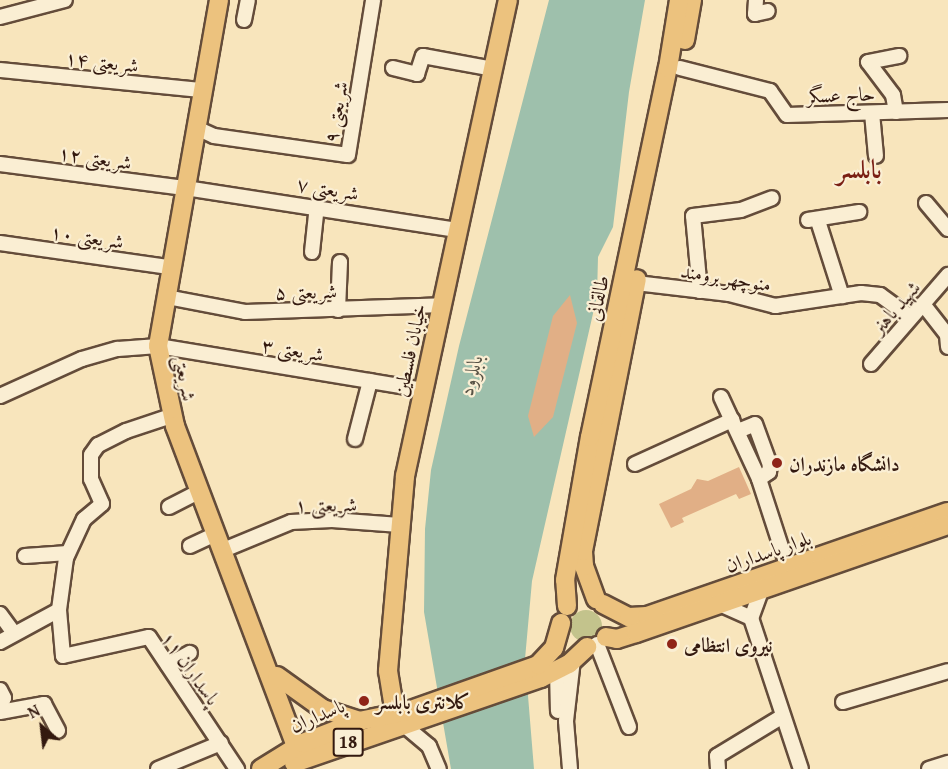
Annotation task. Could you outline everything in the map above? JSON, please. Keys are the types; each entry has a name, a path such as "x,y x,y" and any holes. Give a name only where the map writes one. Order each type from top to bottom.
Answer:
{"main road":[{"name":"شریعتی","path":"219,0 201,90 172,298 161,347 179,414 222,544 302,754"},
{"name":"شریعتی","path":"228,0 169,267 161,347 171,416 199,492 277,676 302,754"},
{"name":"خیابان فلسطین","path":"406,718 388,671 405,476 508,0"},
{"name":"طالقانی","path":"564,614 565,580 590,437 668,68 679,0"},
{"name":"طالقانی","path":"599,602 586,575 583,551 692,0"},
{"name":"بلوار پاسداران","path":"599,602 629,617 647,616 948,512"},
{"name":"بلوار پاسداران","path":"596,643 623,637 722,605 948,525"},
{"path":"565,580 575,584 586,575"},
{"path":"406,718 545,671 573,660 596,643 610,618 599,602 580,598 564,614 545,671"},
{"path":"564,614 570,641 596,643"},
{"path":"277,676 323,709 359,721"},
{"name":"پاسداران","path":"282,769 302,754 359,721 406,718"},
{"name":"پاسداران","path":"261,769 406,718"}],"street":[{"path":"0,17 40,3 65,0"},
{"path":"244,20 248,0"},
{"name":"شریعتی ۹","path":"201,130 214,136 348,155 373,0"},
{"path":"756,0 755,14 768,11"},
{"path":"393,68 417,74 423,56 493,69"},
{"path":"896,112 893,95 868,62 899,56"},
{"name":"حاج عسگر","path":"680,68 770,91 787,115 948,110"},
{"name":"شریعتی ۱۴","path":"0,70 201,90"},
{"path":"872,113 876,156"},
{"name":"شریعتی ۱۲","path":"0,164 188,189"},
{"name":"شریعتی ۷","path":"188,189 317,205 457,230"},
{"path":"700,291 693,216 741,210 772,198"},
{"path":"926,203 948,228"},
{"path":"312,252 317,205"},
{"path":"842,296 813,221 859,212"},
{"name":"شریعتی ۱۰","path":"0,243 169,267"},
{"path":"338,310 340,262"},
{"name":"شهید باهنر","path":"871,364 948,275"},
{"name":"منوچهر برومند","path":"636,283 700,291 775,306 842,296 880,295 910,317"},
{"name":"شریعتی ۵","path":"172,298 244,312 442,305"},
{"path":"922,304 946,335 948,347"},
{"name":"شریعتی ۳","path":"0,396 82,359 118,350 161,347 423,390"},
{"path":"355,439 370,381"},
{"path":"721,397 759,479 788,568"},
{"path":"0,642 59,610 68,553 84,519 102,504 91,479 91,455 98,445 126,430 171,416"},
{"path":"634,464 735,426"},
{"path":"169,507 199,492"},
{"name":"شریعتی ۱","path":"190,546 222,544 291,522 400,525"},
{"path":"25,556 68,553"},
{"path":"761,591 751,618 801,769"},
{"path":"722,605 751,618"},
{"name":"پاسداران ۱۱","path":"59,610 63,656 149,637 237,769"},
{"path":"0,614 14,633"},
{"path":"596,643 629,727"},
{"path":"168,665 190,653"},
{"path":"570,769 566,722 573,660"},
{"path":"545,671 562,769"},
{"path":"843,702 948,671"},
{"path":"0,690 4,698 0,704"},
{"path":"0,712 44,704 58,730"},
{"path":"718,769 717,756 783,716"},
{"path":"406,718 429,746 439,769"},
{"path":"158,769 221,743"},
{"path":"929,769 948,764"}],"green space":[{"path":"586,610 597,615 602,626 597,637 586,642 575,637 570,626 575,615"}],"water":[{"name":"بابلرود","path":"549,0 645,0 629,92 613,227 598,257 597,296 532,581 525,659 534,769 451,769 424,612 425,529 431,470 459,346"}],"building":[{"path":"570,295 577,323 553,417 534,437 528,416 553,316"},
{"path":"739,467 751,494 739,499 736,494 682,518 684,522 671,528 659,504 691,489 697,479 708,481"}],"place":[{"name":"دانشگاه مازندران","path":"777,463"},
{"name":"نیروی انتظامی","path":"672,644"},
{"name":"کلانتری بابلسر","path":"364,701"}],"district":[{"name":"بابلسر","path":"859,169"}]}
